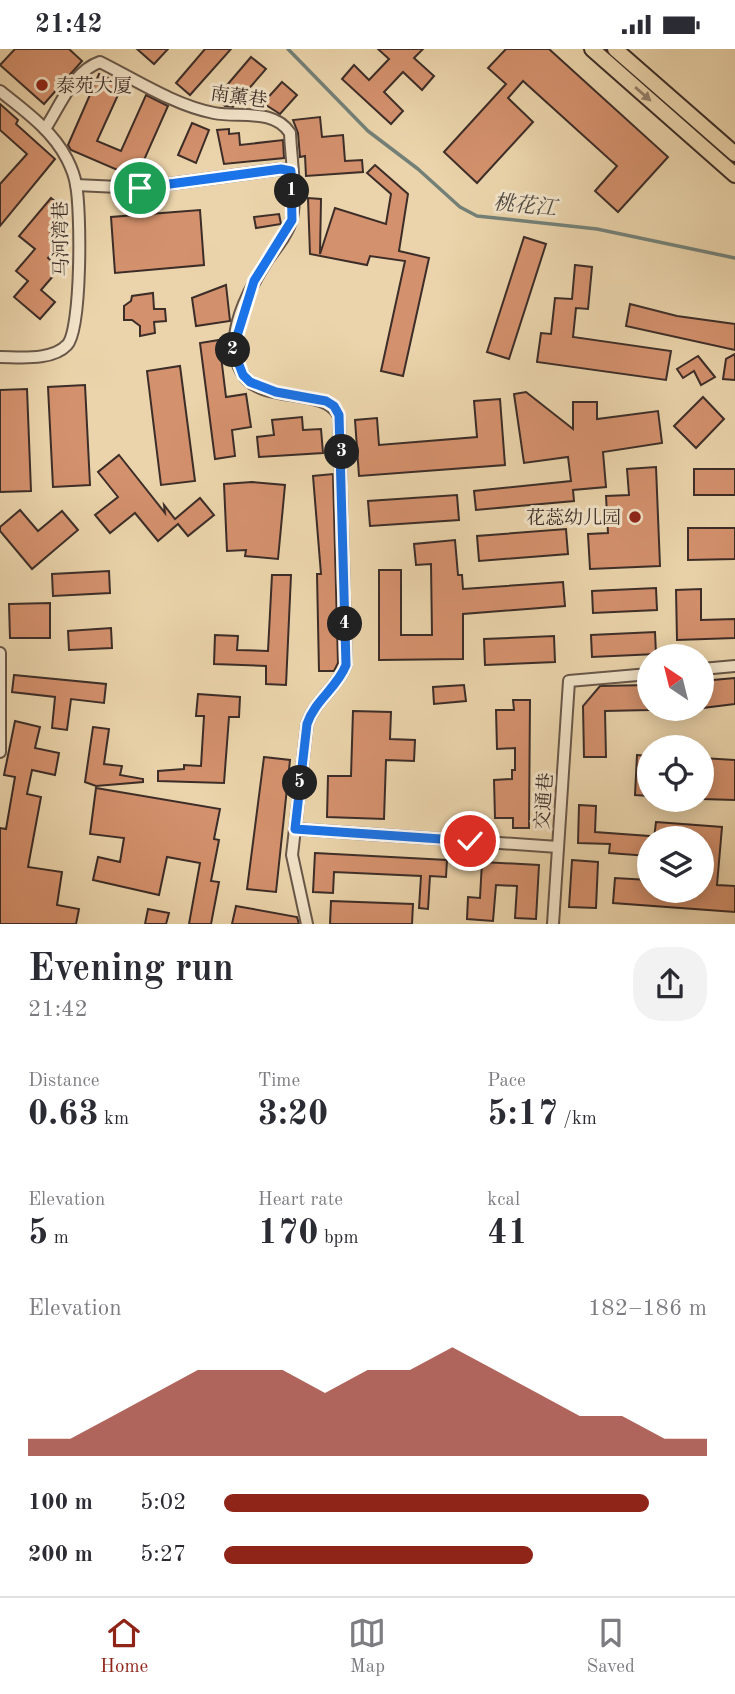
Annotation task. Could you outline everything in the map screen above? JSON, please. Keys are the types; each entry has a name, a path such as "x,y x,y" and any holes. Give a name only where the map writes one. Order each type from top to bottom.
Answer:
{"main road":[{"path":"592,49 735,175"},
{"path":"615,49 735,154"}],"street":[{"name":"南薰巷","path":"46,129 78,76 86,67 100,62 190,105 215,113 281,122 290,133 292,220 254,281 233,349 243,375 250,382 276,392 326,401 334,406 339,415 346,665 337,682 312,709 307,724 293,863 307,924"},
{"name":"马河湾巷","path":"0,91 46,129 69,162 76,185 78,317 69,343 60,350 41,356 0,357"},
{"path":"76,185 140,188 281,169 291,171"},
{"path":"0,653 0,752"},
{"path":"714,668 735,666"},
{"name":"交通巷","path":"553,924 569,681 637,675"},
{"path":"295,829 558,847"}],"building":[{"name":"泰苑大厦","path":"15,49 69,49 82,61 44,104 0,65"},
{"path":"137,49 168,49 154,64"},
{"path":"205,49 231,49 190,95 176,83"},
{"path":"378,49 423,49 414,58 434,76 422,90 403,72 384,92 403,111 391,124 342,79 354,65 369,80 389,59"},
{"path":"506,49 549,49 668,157 618,212 595,191 617,166 523,81 508,98 533,122 477,183 444,152 506,84 488,68"},
{"path":"251,57 266,69 233,107 225,106 216,98"},
{"path":"99,74 123,84 97,141 121,151 146,95 168,106 136,178 71,150 68,145"},
{"path":"282,82 297,95 280,114 263,103"},
{"path":"0,104 18,120 16,124 55,159 0,226 0,184 27,154 0,130"},
{"path":"320,117 322,137 343,135 345,161 362,160 363,172 306,176 305,156 300,157 298,133 293,120"},
{"path":"192,123 209,130 196,163 178,155"},
{"path":"229,129 229,134 239,133 240,145 283,140 284,158 224,164 217,130"},
{"path":"375,165 408,194 399,251 429,258 403,376 381,371 405,261 370,256 367,265 310,254 308,198 321,199 320,254 335,208 386,224 391,194 367,173"},
{"path":"51,198 67,211 50,232 62,242 48,258 60,268 41,290 55,302 40,319 14,297 28,281 16,271 35,249 19,236"},
{"path":"200,210 204,265 115,273 111,217"},
{"path":"279,214 281,224 256,228 254,217"},
{"path":"524,237 546,244 509,359 487,352"},
{"path":"575,265 592,267 588,309 576,308 573,337 671,351 666,380 537,362 541,333 551,334 555,298 572,299"},
{"path":"226,285 230,321 196,326 192,298"},
{"path":"153,293 154,309 165,309 166,321 154,322 155,333 140,336 140,326 132,320 124,320 124,306 131,301 132,296"},
{"path":"630,304 677,316 735,324 735,350 626,326"},
{"path":"219,340 226,397 246,394 251,427 232,430 235,456 215,459 200,343"},
{"path":"735,354 735,380 723,379 726,359"},
{"path":"698,356 715,377 701,385 694,371 683,378 677,369"},
{"path":"180,366 195,481 161,485 147,371"},
{"path":"85,385 90,485 53,487 48,387"},
{"path":"27,389 31,491 0,492 0,390"},
{"path":"526,392 573,429 573,402 597,402 597,419 658,411 662,443 603,452 606,487 573,490 574,501 476,510 474,491 571,481 568,457 524,463 514,394"},
{"path":"703,397 724,419 696,448 674,426"},
{"path":"500,399 505,465 359,476 355,420 377,418 379,445 477,437 474,401"},
{"path":"302,417 303,430 321,429 323,453 259,457 257,437 274,435 272,420"},
{"path":"119,455 165,513 164,505 175,519 200,498 214,515 188,536 178,524 158,541 135,513 110,533 95,515 118,497 98,472"},
{"path":"656,467 660,566 590,569 588,534 608,533 606,496 629,495 627,469"},
{"path":"694,469 735,469 735,495 694,495"},
{"path":"333,474 338,663 334,671 319,671 317,574 321,574 313,476"},
{"path":"252,482 285,485 278,559 245,556 246,550 227,551 224,484"},
{"path":"457,495 459,520 370,526 368,501"},
{"path":"20,510 38,531 62,511 78,530 32,569 0,531 0,527"},
{"path":"688,528 735,528 735,559 688,560"},
{"path":"566,529 568,554 479,561 477,536"},
{"path":"455,540 458,575 462,575 463,589 563,582 565,606 463,614 463,659 379,660 379,570 401,570 401,635 432,635 431,564 416,565 414,544"},
{"path":"109,571 110,593 53,596 52,574"},
{"path":"272,575 291,575 286,685 266,684 266,666 214,664 215,635 238,636 237,650 268,651"},
{"path":"656,588 657,610 593,613 592,591"},
{"path":"701,589 701,620 735,619 735,638 677,640 676,590"},
{"path":"50,603 50,638 10,638 9,604"},
{"path":"111,628 112,648 69,650 68,631"},
{"path":"655,632 656,644 637,644 637,655 592,657 591,635"},
{"path":"554,636 555,662 485,665 484,639"},
{"path":"14,675 106,684 104,703 71,699 67,730 52,728 55,697 12,692"},
{"path":"735,678 735,704 714,707 714,680"},
{"path":"464,685 466,701 434,704 433,687"},
{"path":"637,685 637,710 605,711 606,757 584,757 583,706 600,686"},
{"path":"198,694 240,697 239,717 229,717 224,783 158,781 158,771 184,769 184,765 201,766 204,716 196,716"},
{"path":"513,700 530,700 529,828 513,828 513,818 495,818 494,780 512,779 512,770 515,770 515,748 497,749 496,710 514,710"},
{"path":"353,711 391,712 390,739 415,740 414,761 386,760 384,819 327,817 328,776 351,776"},
{"path":"15,721 40,727 35,748 59,753 55,775 32,770 27,794 41,797 28,867 62,872 57,905 79,909 76,924 0,924 0,828 6,829 15,777 4,775"},
{"path":"93,727 109,729 104,764 122,766 120,775 143,779 143,782 96,786 85,782"},
{"path":"637,755 637,795 635,795"},
{"path":"264,757 290,760 276,892 247,889"},
{"path":"714,759 735,760 735,800 714,799"},
{"path":"96,788 220,809 214,839 219,840 211,881 219,882 211,924 189,924 200,863 167,857 159,895 93,880 98,857 120,862 124,838 90,834"},
{"path":"579,805 596,806 595,832 637,835 637,855 609,853 610,844 578,843"},
{"path":"656,822 709,826 656,826"},
{"path":"714,826 722,827 717,885 735,886 735,912 613,903 615,878 637,879 637,903 714,903"},
{"path":"315,853 447,860 446,877 430,876 428,909 419,908 421,876 334,872 333,893 313,892"},
{"path":"572,860 598,862 596,908 569,907"},
{"path":"482,862 539,865 536,919 515,918 517,886 496,885 493,921 467,919 468,897 480,898"},
{"path":"331,901 413,904 412,924 330,924"},
{"path":"236,906 297,917 299,924 232,924"},
{"path":"148,909 169,913 166,924 145,924"}],"waterway":[{"name":"桃花江","path":"288,49 368,131 418,169 460,207 477,216 597,229 735,258"}],"place":[{"name":"泰苑大厦","path":"42,85"},
{"name":"花蕊幼儿园","path":"635,517"}],"route":[{"path":"140,188 281,169 291,171 292,220 254,281 233,349 243,375 250,382 276,392 326,401 334,406 339,415 346,665 337,682 312,709 307,724 295,829 470,841"}]}
